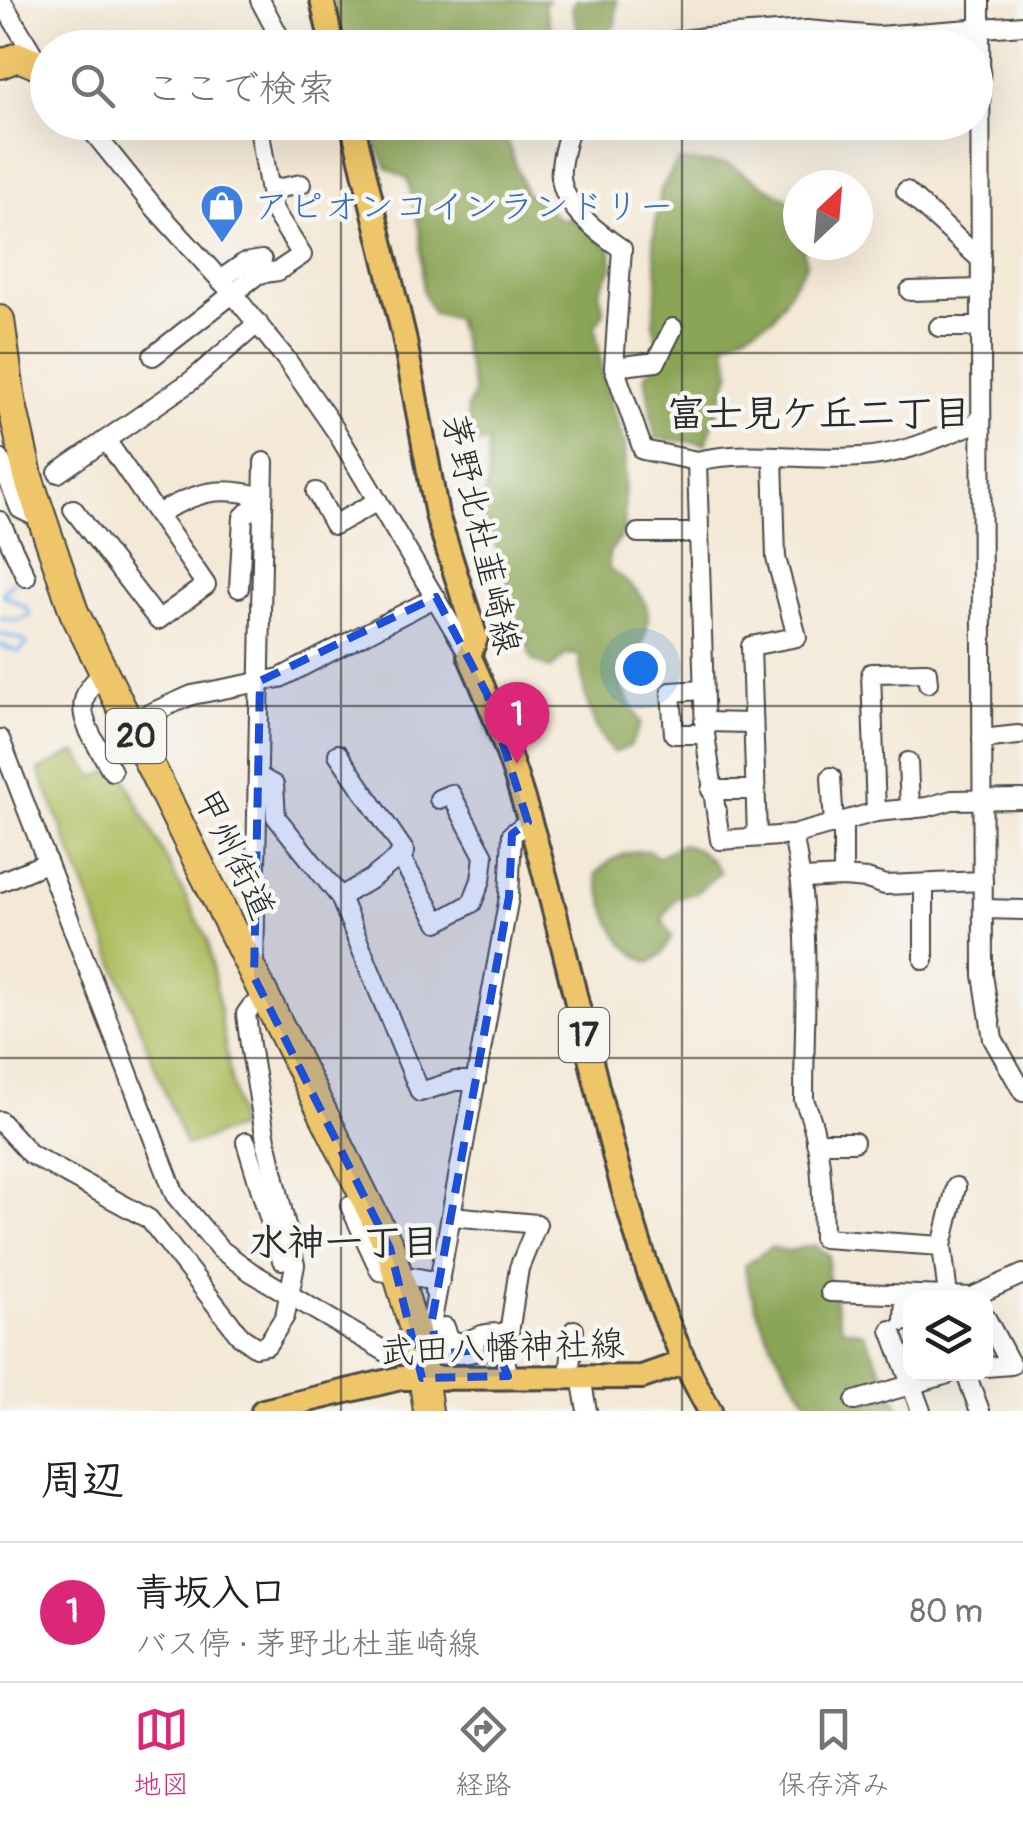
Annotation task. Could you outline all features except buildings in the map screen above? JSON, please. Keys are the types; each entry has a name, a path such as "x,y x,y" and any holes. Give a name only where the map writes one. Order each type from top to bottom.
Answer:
{"highway":[{"path":"0,64 18,58 30,64"},
{"name":"甲州街道","path":"0,320 11,400 29,480 74,612 390,1248 419,1346 412,1378 428,1411"}],"main road":[{"path":"322,0 329,30"},
{"name":"茅野北杜韮崎線","path":"356,140 404,336 437,515 476,638 469,655 487,694 528,822 624,1199 647,1271 684,1362 710,1411"},
{"name":"武田八幡神社線","path":"263,1411 412,1378 642,1377 684,1362"}],"street":[{"path":"1,0 30,48"},
{"path":"260,0 276,30"},
{"path":"980,0 981,30"},
{"path":"940,30 1023,25"},
{"path":"100,140 153,206 258,322 316,402 469,655"},
{"path":"153,356 258,274 278,271 302,255 273,209 261,140"},
{"path":"567,140 561,170 567,196 587,222 622,249 614,367 643,450 696,461 725,456 858,458 893,454 981,422"},
{"path":"981,140 984,975 993,1039 1023,1092"},
{"path":"270,190 300,184"},
{"path":"906,191 980,260"},
{"path":"220,280 244,263 262,260"},
{"path":"910,292 980,290"},
{"path":"58,472 191,381 258,322"},
{"path":"939,328 980,327"},
{"path":"614,367 656,362 673,328"},
{"path":"73,509 158,620 206,585 106,440"},
{"path":"757,837 751,646 797,637 776,558 772,456"},
{"path":"0,460 20,509 42,520"},
{"path":"696,461 704,728 720,840 793,835 876,812 983,798 1023,798"},
{"path":"254,977 264,462"},
{"path":"157,514 186,498 214,489 263,497"},
{"path":"316,492 334,526 378,500"},
{"path":"238,588 244,517 263,497"},
{"path":"0,522 4,548 26,577"},
{"path":"638,533 698,534"},
{"path":"144,716 192,695 280,678 436,597"},
{"path":"876,812 871,673 927,672 928,683"},
{"path":"104,673 88,686 82,702 86,723 112,771"},
{"path":"703,690 671,692 674,734 752,723"},
{"path":"982,738 1018,735"},
{"path":"0,740 175,1195 220,1249 290,1294 393,1356 404,1339"},
{"path":"338,754 404,852 372,879 340,897"},
{"path":"908,762 910,809"},
{"path":"258,776 274,785 276,817 340,897 420,1092 455,1081 476,1081"},
{"path":"830,777 843,877"},
{"path":"711,790 754,790"},
{"path":"399,856 438,922 472,902 481,880 484,856 451,794 439,800"},
{"path":"452,1216 537,1224 518,1268 509,1333 488,1333 463,1356 448,1353 435,1343 432,1320 509,897 512,834 528,822"},
{"path":"793,835 807,921 804,1100 816,1142 823,1238 942,1246"},
{"path":"484,856 510,847"},
{"path":"0,882 46,863"},
{"path":"803,879 867,879 884,886 983,880"},
{"path":"924,884 924,960"},
{"path":"983,909 1023,910"},
{"path":"0,1121 30,1154 149,1219 242,1337 256,1347 267,1346 285,1316 295,1265 262,1121 246,1014 251,1007"},
{"path":"246,1142 290,1294"},
{"path":"816,1142 854,1142"},
{"path":"947,1291 942,1246 956,1187"},
{"path":"350,1206 380,1271 386,1272"},
{"path":"988,1291 1023,1274"},
{"path":"413,1277 440,1282"},
{"path":"423,1310 440,1282"},
{"path":"830,1292 903,1295"},
{"path":"903,1300 898,1326 903,1346"},
{"path":"445,1327 449,1338 457,1344 496,1348 505,1357 508,1376"},
{"path":"574,1330 575,1376 587,1411"},
{"path":"993,1331 1012,1365 993,1366"},
{"path":"855,1401 916,1381"},
{"path":"969,1381 980,1411"},
{"path":"912,1382 920,1411"}],"highlighted area":[{"path":"436,597 487,694 528,822 512,834 509,897 432,1320 435,1343 448,1353 496,1348 508,1376 422,1378 390,1248 254,977 260,681"}],"green space":[{"path":"333,0 548,0 544,5 551,28 550,30 340,30"},
{"path":"575,0 617,0 615,26 608,30 578,30 572,8"},
{"path":"373,140 507,140 525,192 563,221 570,217 611,249 612,268 599,291 604,312 595,326 605,385 625,445 624,532 609,553 609,569 638,593 648,618 643,660 636,671 623,677 622,688 641,723 630,746 614,753 593,720 579,655 566,654 551,669 532,660 492,534 481,515 488,483 488,444 473,442 467,409 474,393 456,318 433,314 423,292 420,233 408,179 387,168"},
{"path":"678,161 728,164 783,196 783,260 807,263 773,318 725,343 731,371 706,444 655,438 645,375 662,358 653,324 658,279 653,240 661,189"},
{"path":"76,752 95,777 120,768 208,941 239,1127 186,1146 39,770"},
{"path":"682,844 704,854 720,872 696,893 675,899 662,920 672,937 662,954 650,963 619,937 596,874 627,853 650,851 657,857"},
{"path":"814,1245 829,1255 828,1275 842,1328 864,1333 901,1411 815,1411 771,1343 744,1266 771,1247 788,1251"}],"waterway":[{"path":"0,617 15,621 30,616 27,608 3,594 9,585 21,579"},
{"path":"0,634 27,644 19,652 0,645"}],"place":[{"name":"アピオンコインランドリー","path":"222,244"},
{"name":"青坂入口","path":"517,764"}],"district":[{"name":"富士見ケ丘二丁目","path":"819,413"},
{"name":"水神一丁目","path":"344,1242"}]}
